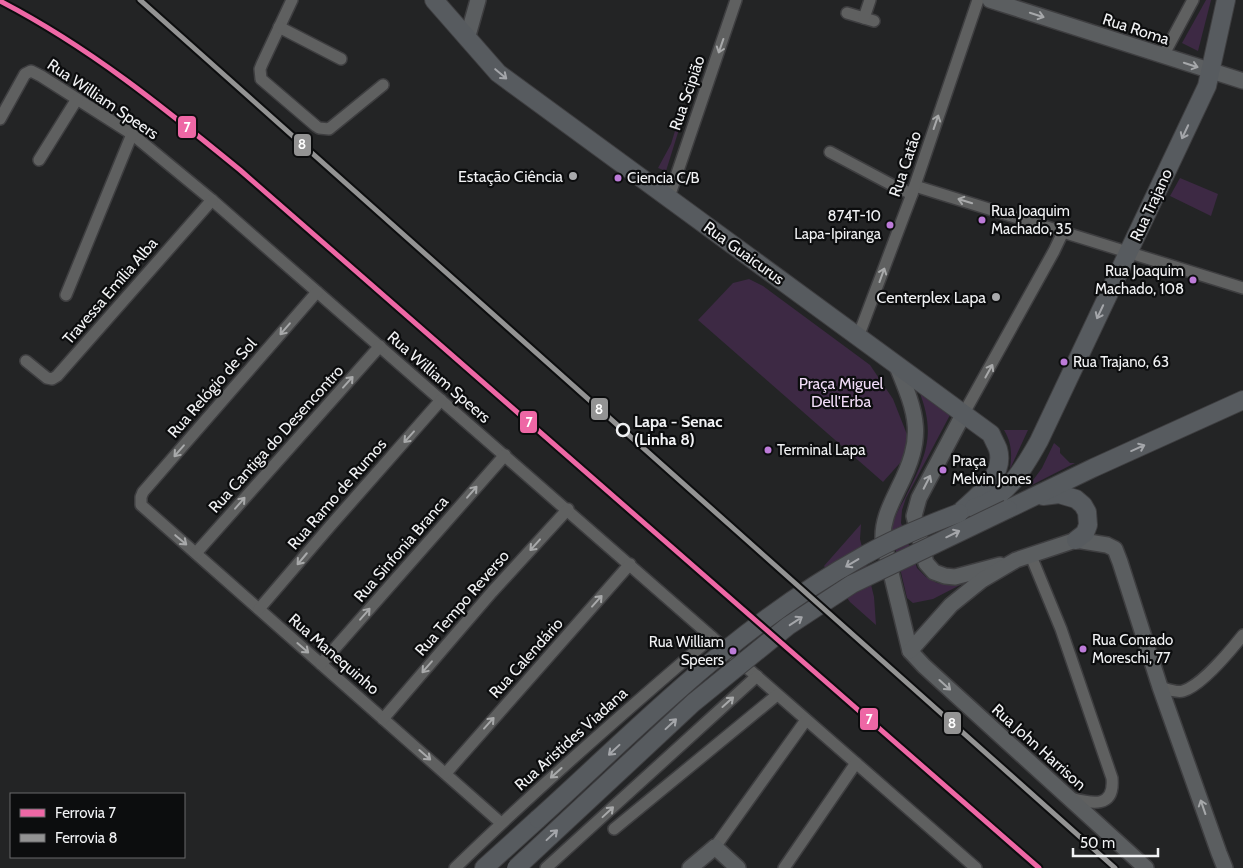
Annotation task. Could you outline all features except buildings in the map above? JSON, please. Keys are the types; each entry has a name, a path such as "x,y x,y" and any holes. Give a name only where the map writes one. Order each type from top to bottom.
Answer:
{"main road":[{"name":"Rua Guaicurus","path":"434,0 498,73 991,434 998,450 999,459 995,472 986,489 959,512"},
{"name":"Rua Trajano","path":"959,512 979,507 992,500 1012,484 1037,446 1205,91 1226,0"},
{"path":"516,868 693,703 788,626 852,584 1093,468 1243,400"},
{"path":"1033,498 1059,494 1080,502 1087,512 1088,525 1086,533 1076,540"},
{"path":"484,868 690,680 756,627 836,572 867,554 919,528 959,512"}],"street":[{"path":"292,0 278,27 260,70 261,79 316,126 329,129 383,85"},
{"path":"467,39 478,0"},
{"name":"Rua Scipião","path":"669,197 736,0"},
{"path":"847,12 869,20 870,0"},
{"name":"Rua Catão","path":"858,337 913,190 978,0"},
{"name":"Rua Roma","path":"990,0 1243,82"},
{"path":"1163,56 1193,0"},
{"path":"278,27 341,59"},
{"name":"Rua William Speers","path":"0,119 25,74 27,72 36,73 132,134 212,200 568,509 777,695 976,868"},
{"path":"39,160 77,99"},
{"path":"66,294 132,134"},
{"path":"830,152 894,186 1063,232 1243,288"},
{"name":"Travessa Emília Alba","path":"26,361 48,378 52,379 57,376 212,200"},
{"path":"1063,232 919,498 914,516 926,563 939,575 955,577 1023,558 1076,540 1107,545 1115,549 1160,686 1225,868"},
{"name":"Rua Relógio de Sol","path":"144,509 140,502 143,492 317,292"},
{"name":"Rua Cantiga do Desencontro","path":"196,553 380,346"},
{"path":"896,364 912,403 916,426 916,444 906,473 887,512 882,529 910,651"},
{"name":"Rua Ramo de Rumos","path":"259,609 442,400"},
{"name":"Rua Sinfonia Branca","path":"321,664 505,455"},
{"name":"Rua Manequinho","path":"144,509 501,823"},
{"name":"Rua Tempo Reverso","path":"383,719 492,592 568,509"},
{"path":"910,651 951,606 982,580 1023,558"},
{"path":"1023,558 1061,629 1112,778 1111,792 1102,802 1094,804 1069,798"},
{"name":"Rua Calendário","path":"446,773 630,564"},
{"path":"1160,686 1176,692 1190,687 1239,647 1243,635"},
{"name":"Rua Aristides Viadana","path":"455,868 501,823 608,726 712,637"},
{"name":"Rua John Harrison","path":"910,651 924,666 1146,868"},
{"path":"546,868 757,676"},
{"path":"614,830 777,695"},
{"path":"704,868 715,847 806,720"},
{"path":"784,868 856,763"},
{"path":"690,868 715,847"},
{"path":"715,847 738,868"}],"green space":[{"path":"1206,0 1211,0 1198,51 1182,43"},
{"path":"678,121 681,123 666,171 658,168 671,144"},
{"path":"1180,178 1218,194 1211,216 1170,196"},
{"name":"Praça Miguel Dell'Erba","path":"749,279 763,286 870,365 893,399 908,437 908,454 883,482 698,320 733,283"},
{"name":"Praça Miguel Dell'Erba","path":"919,391 950,415 906,498 902,510 901,523 917,568 926,577 937,583 955,585 964,583 933,599 913,603 907,598 891,530 897,513 918,471 926,446 928,434 927,421"},
{"path":"1004,430 1028,430 1010,469 1011,449"},
{"path":"1054,443 1060,448 1060,453 1070,463 1075,463 1028,487 1042,468"},
{"path":"861,524 860,539 874,597 876,625 850,602 824,566"}],"rail line":[{"name":"8","path":"140,0 1115,868"},
{"name":"7","path":"0,1 64,38 125,79 240,170 1039,868"}],"place":[{"name":"Estação Ciência","path":"573,176"},
{"name":"Ciencia C/B","path":"618,178"},
{"name":"Rua Joaquim Machado, 35","path":"982,220"},
{"name":"874T-10 Lapa-Ipiranga","path":"890,225"},
{"name":"Rua Joaquim Machado, 108","path":"1193,280"},
{"name":"Centerplex Lapa","path":"996,297"},
{"name":"Rua Trajano, 63","path":"1064,362"},
{"name":"Lapa - Senac (Linha 8)","path":"623,430"},
{"name":"Terminal Lapa","path":"768,450"},
{"name":"Praça Melvin Jones","path":"943,470"},
{"name":"Rua Conrado Moreschi, 77","path":"1083,649"},
{"name":"Rua William Speers","path":"733,651"}]}
